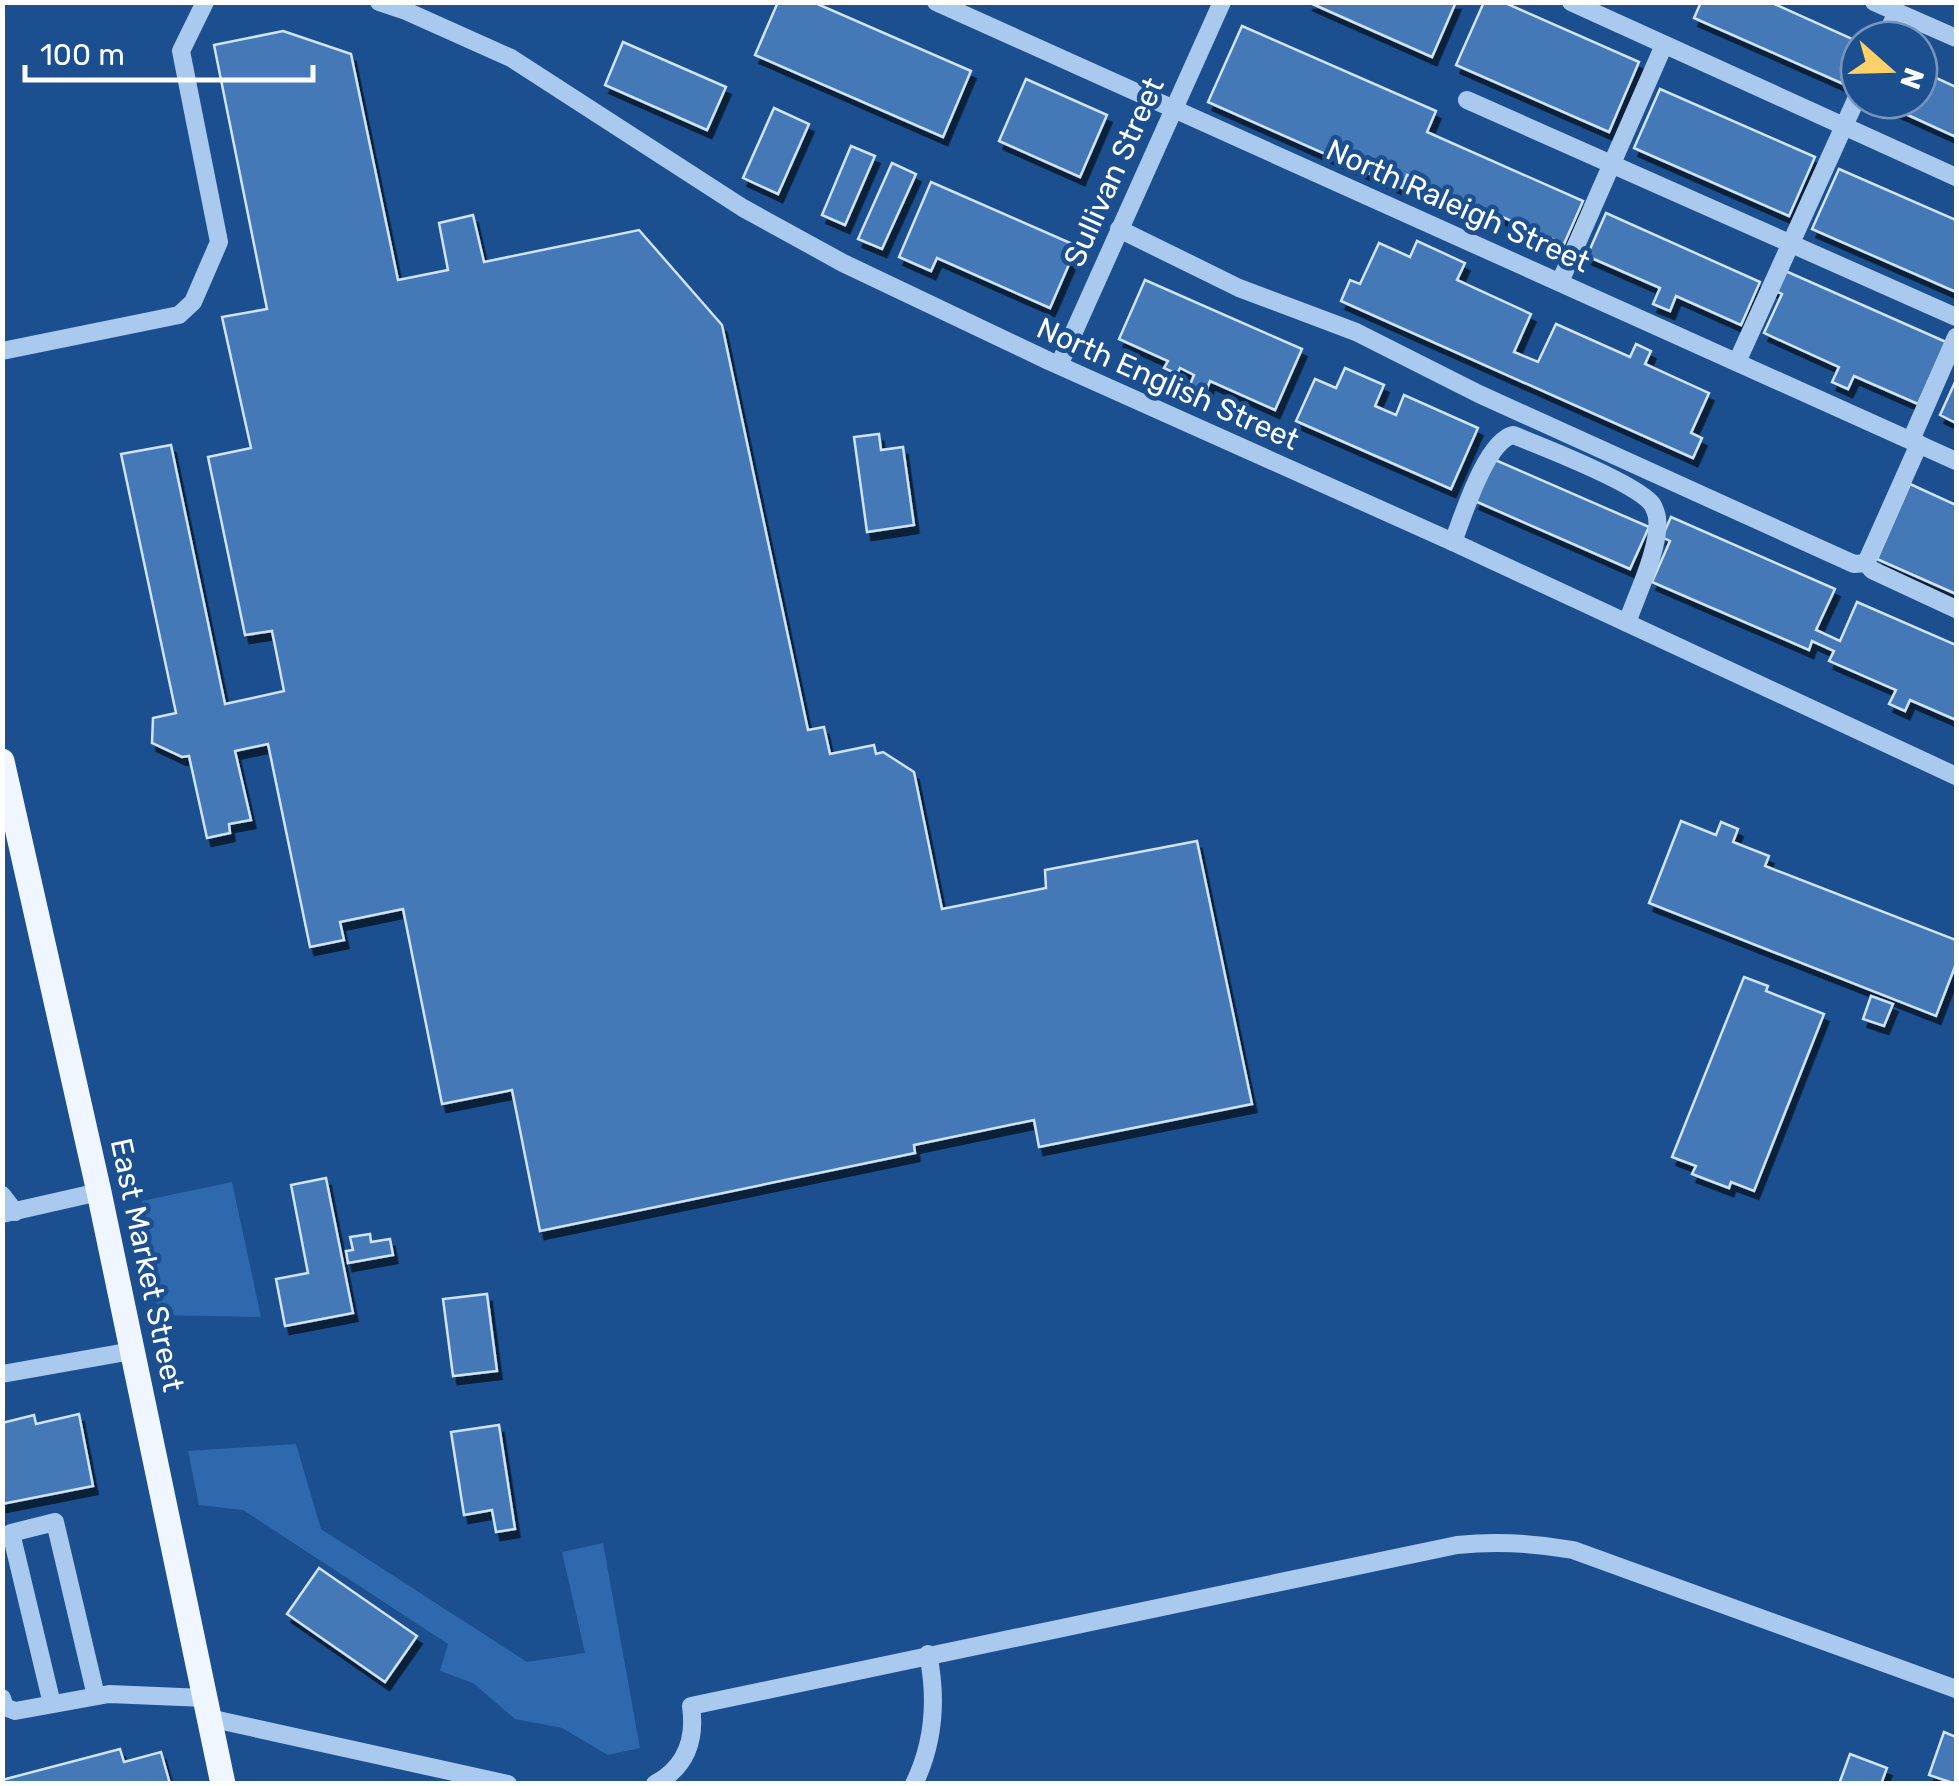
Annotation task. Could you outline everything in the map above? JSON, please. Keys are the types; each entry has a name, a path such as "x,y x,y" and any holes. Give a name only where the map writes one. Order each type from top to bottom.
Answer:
{"main road":[{"name":"East Market Street","path":"2,761 99,1192 223,1784"}],"street":[{"path":"2,351 179,315 192,302 218,242 182,51 205,2"},
{"name":"North English Street","path":"379,2 406,10 511,58 743,208 843,263 1956,776"},
{"name":"North Raleigh Street","path":"936,2 1956,461"},
{"name":"Sullivan Street","path":"1059,365 1222,2"},
{"path":"1571,2 1956,177"},
{"path":"1874,2 1956,38"},
{"path":"1893,20 1896,12"},
{"path":"1560,282 1664,45"},
{"path":"1467,100 1956,318"},
{"path":"1738,362 1847,120"},
{"path":"1119,228 1239,288 1356,332 1479,394 1776,530 1854,564 1866,563"},
{"path":"1866,563 1956,338"},
{"path":"1453,542 1484,468 1504,437 1512,435 1597,472 1641,494 1652,504 1658,524 1626,622"},
{"path":"1866,563 1872,570 1956,609"},
{"path":"2,1195 9,1213 99,1192"},
{"path":"2,1374 132,1350"},
{"path":"52,1704 11,1533 55,1522 96,1696"},
{"path":"656,1784 674,1774 690,1747 694,1725 691,1706 1457,1545 1498,1542 1574,1550 1956,1689"},
{"path":"914,1784 929,1745 934,1683 928,1654"},
{"path":"2,1698 5,1707 15,1711 96,1696 207,1708 508,1784"}],"shaded area":[{"path":"232,1182 261,1317 159,1315 139,1214 142,1201"},
{"path":"296,1444 321,1529 527,1662 585,1653 562,1552 603,1543 640,1748 608,1755 562,1728 515,1719 473,1683 440,1671 448,1644 243,1510 199,1505 188,1451"}],"building":[{"path":"778,2 813,2 971,71 943,137 755,55"},
{"path":"1308,2 1456,2 1432,57"},
{"path":"1484,2 1503,2 1639,62 1609,132 1456,65"},
{"path":"1701,2 1770,2 1839,33 1839,82 1694,18"},
{"path":"1242,26 1436,111 1427,132 1583,201 1564,244 1407,175 1402,188 1208,102"},
{"path":"283,31 351,54 398,280 448,270 439,223 473,215 484,262 639,230 722,325 808,730 824,727 830,754 874,745 876,754 883,752 914,772 942,909 1046,888 1045,870 1197,841 1252,1104 1039,1147 1034,1120 914,1145 915,1153 540,1231 512,1090 442,1104 403,909 340,922 344,940 310,947 268,744 235,751 251,820 229,824 230,833 207,838 189,756 182,757 152,743 153,718 176,713 121,454 171,445 225,704 284,691 272,631 245,635 208,457 251,448 222,317 267,309 214,45"},
{"path":"623,42 726,87 707,130 605,85"},
{"path":"1026,79 1107,115 1080,177 999,141"},
{"path":"1939,79 1956,87 1956,137 1919,120 1939,120"},
{"path":"1660,89 1815,157 1789,216 1634,148"},
{"path":"774,108 809,124 778,194 743,178"},
{"path":"851,146 875,156 845,225 822,215"},
{"path":"892,163 916,174 882,249 858,239"},
{"path":"1839,169 1956,220 1956,292 1812,229"},
{"path":"931,182 1077,246 1050,308 937,258 931,271 899,257"},
{"path":"1606,213 1760,282 1741,325 1676,296 1670,311 1653,304 1660,288 1587,256"},
{"path":"1417,241 1465,263 1457,280 1531,314 1514,352 1538,362 1556,324 1630,357 1636,344 1651,351 1645,364 1709,393 1691,433 1702,438 1693,458 1341,301 1350,280 1360,284 1379,243 1410,257"},
{"path":"1781,269 1946,342 1918,404 1854,376 1848,389 1832,382 1839,367 1764,333 1782,294 1772,289"},
{"path":"1145,280 1302,349 1275,410 1210,381 1205,394 1189,387 1194,375 1180,368 1177,374 1164,368 1168,361 1119,339"},
{"path":"1345,368 1384,385 1375,406 1396,415 1404,395 1478,428 1451,489 1296,421 1315,379 1336,388"},
{"path":"1956,380 1956,423 1940,415"},
{"path":"879,434 881,450 903,447 914,525 867,532 854,437"},
{"path":"1493,459 1649,527 1630,569 1475,501"},
{"path":"1910,484 1956,505 1956,594 1877,559"},
{"path":"1671,517 1835,589 1816,630 1840,641 1857,602 1956,645 1956,720 1910,700 1905,711 1889,704 1896,690 1829,661 1834,651 1812,641 1809,650 1652,582 1670,541 1662,537"},
{"path":"1681,821 1716,835 1721,822 1738,829 1733,842 1769,856 1765,866 1956,940 1956,964 1936,1016 1649,903"},
{"path":"1744,977 1768,986 1766,991 1824,1014 1754,1191 1731,1182 1729,1188 1692,1174 1696,1166 1672,1157"},
{"path":"1871,996 1893,1004 1884,1026 1863,1019"},
{"path":"326,1178 353,1313 285,1326 276,1279 308,1273 291,1185"},
{"path":"370,1234 371,1242 390,1239 393,1255 348,1263 346,1251 353,1250 350,1237"},
{"path":"487,1294 497,1371 453,1376 443,1299"},
{"path":"79,1414 93,1486 2,1504 2,1423 34,1415 36,1424"},
{"path":"499,1425 515,1529 496,1532 492,1510 464,1515 451,1432"},
{"path":"319,1568 417,1636 385,1682 287,1614"},
{"path":"1944,1732 1956,1737 1956,1784 1929,1775"},
{"path":"120,1749 124,1762 161,1752 170,1784 2,1784 2,1780"},
{"path":"1850,1754 1887,1768 1881,1784 1839,1784"}]}
